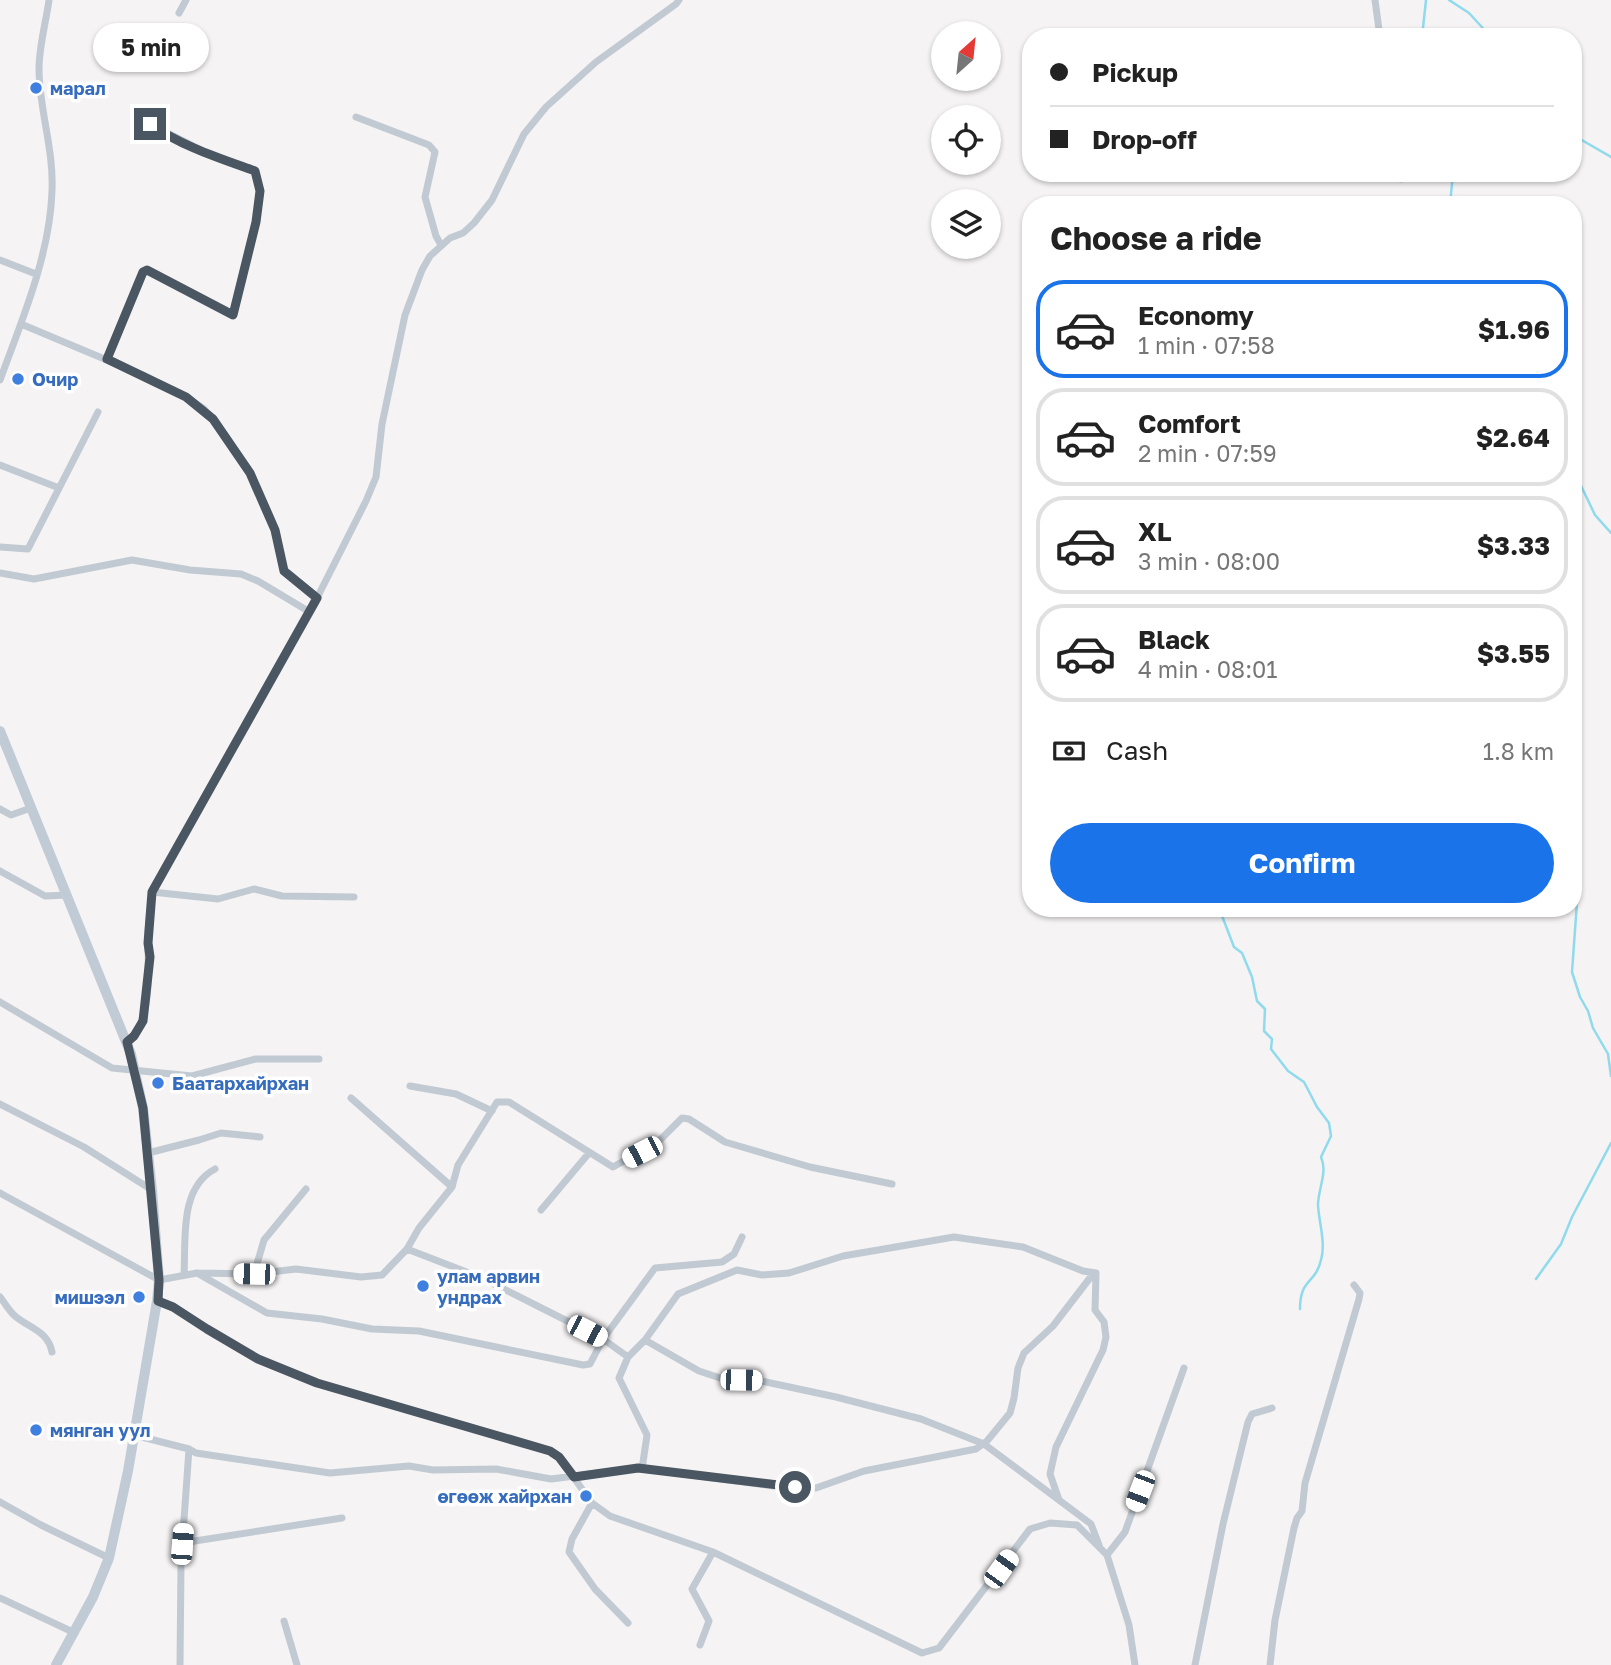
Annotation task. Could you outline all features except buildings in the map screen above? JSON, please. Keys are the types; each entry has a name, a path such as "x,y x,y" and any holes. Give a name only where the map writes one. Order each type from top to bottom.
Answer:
{"street":[{"path":"0,380 36,274 46,236 52,190 49,140 39,68 49,0"},
{"path":"179,13 186,0"},
{"path":"127,1042 143,1021 150,957 148,943 152,892 317,598 376,477 382,424 405,315 422,270 430,256 441,245 474,223 492,200 524,134 546,107 596,62 679,0"},
{"path":"1375,0 1379,28"},
{"path":"356,117 429,145 435,152 425,197 441,245"},
{"path":"107,359 143,272 147,270 233,315 256,222 260,191 255,171 213,156 161,132 150,124"},
{"path":"0,260 36,274"},
{"path":"21,324 107,359 186,397 213,419 250,473 275,530 284,571 317,598"},
{"path":"0,351 9,355"},
{"path":"0,547 28,549 98,412"},
{"path":"0,465 59,488"},
{"path":"0,573 34,579 132,560 190,570 241,574 258,580 308,611"},
{"path":"0,731 127,1042 143,1108 159,1280 158,1301 117,1526 93,1597 56,1665"},
{"path":"0,809 11,815 31,808"},
{"path":"0,871 44,896 67,895"},
{"path":"152,892 218,900 254,889 282,896 354,897"},
{"path":"0,1002 113,1068 192,1076 256,1059 319,1059"},
{"path":"410,1086 456,1094 492,1111"},
{"path":"351,1098 452,1187"},
{"path":"0,1193 159,1280 197,1273 254,1274 296,1269 372,1277 382,1275 407,1249 419,1228 452,1187 458,1165 497,1102 509,1102 613,1167 659,1141 682,1118 689,1119 725,1142 810,1167 892,1184"},
{"path":"0,1104 80,1145 152,1190"},
{"path":"148,1153 220,1133 260,1137"},
{"path":"541,1210 589,1153"},
{"path":"184,1275 186,1216 194,1189 203,1176 215,1169"},
{"path":"254,1274 264,1240 306,1189"},
{"path":"197,1273 267,1313 322,1319 372,1329 419,1331 583,1365 590,1364 603,1339 655,1268 722,1262 734,1254 742,1237"},
{"path":"642,1469 647,1435 619,1378 628,1357 645,1340 678,1294 737,1270 762,1275 789,1273 842,1256 954,1237 1023,1247 1095,1273"},
{"path":"407,1249 482,1278 603,1339 628,1357"},
{"path":"134,1435 196,1453 330,1473 409,1466 433,1470 496,1469 551,1479 642,1469 774,1486 816,1488 864,1471 976,1449 985,1444 1010,1413 1018,1368 1024,1353 1053,1326 1095,1273"},
{"path":"1059,1501 1050,1474 1056,1447 1103,1350 1106,1337 1104,1322 1095,1310 1095,1273"},
{"path":"1270,1665 1275,1620 1294,1528 1302,1511 1305,1482 1355,1317 1360,1293 1354,1284"},
{"path":"0,1297 17,1318 50,1341 52,1352"},
{"path":"158,1301 173,1307 258,1359 317,1383 550,1451 559,1457 592,1503 610,1516 713,1552 922,1653 939,1648 1030,1529 1050,1523 1077,1525 1107,1555 1129,1625 1135,1665"},
{"path":"645,1340 699,1371 726,1380 757,1380 836,1397 920,1419 985,1444 1091,1524 1100,1548"},
{"path":"1107,1555 1125,1532 1184,1368"},
{"path":"1195,1665 1223,1524 1248,1422 1252,1414 1272,1408"},
{"path":"180,1665 182,1544 189,1449"},
{"path":"0,1503 108,1558"},
{"path":"592,1503 572,1539 569,1552 595,1589 628,1623"},
{"path":"182,1544 342,1518"},
{"path":"700,1645 709,1621 692,1589 713,1552"},
{"path":"0,1598 75,1633"},
{"path":"284,1621 297,1665"}],"waterway":[{"path":"1423,28 1426,0"},
{"path":"1449,0 1469,13 1483,28"},
{"path":"1582,140 1611,157"},
{"path":"1451,196 1452,182"},
{"path":"1582,488 1595,515 1611,533"},
{"path":"1222,917 1234,947 1242,953 1252,977 1257,1001 1265,1009 1264,1031 1272,1039 1271,1049 1288,1071 1304,1082 1329,1123 1331,1136 1321,1157 1323,1175 1318,1199 1322,1253 1315,1274 1302,1292 1300,1309"},
{"path":"1576,917 1572,972 1593,1028 1608,1054 1611,1076"},
{"path":"1536,1279 1561,1244 1572,1217 1611,1143"}],"place":[{"name":"марал","path":"36,88"},
{"name":"Очир","path":"18,379"},
{"name":"Баатархайрхан","path":"158,1083"},
{"name":"улам арвин ундрах","path":"423,1286"},
{"name":"мишээл","path":"139,1297"},
{"name":"мянган уул","path":"36,1430"},
{"name":"өгөөж хайрхан","path":"586,1496"}],"route":[{"path":"150,124 161,132 213,156 255,171 260,191 256,222 233,315 147,270 143,272 107,359 186,397 213,419 250,473 275,530 284,571 317,598 152,892 148,943 150,957 143,1021 127,1042 143,1108 159,1280 158,1301 173,1307 258,1359 317,1383 550,1451 559,1457 574,1477 638,1468 795,1487"}]}
